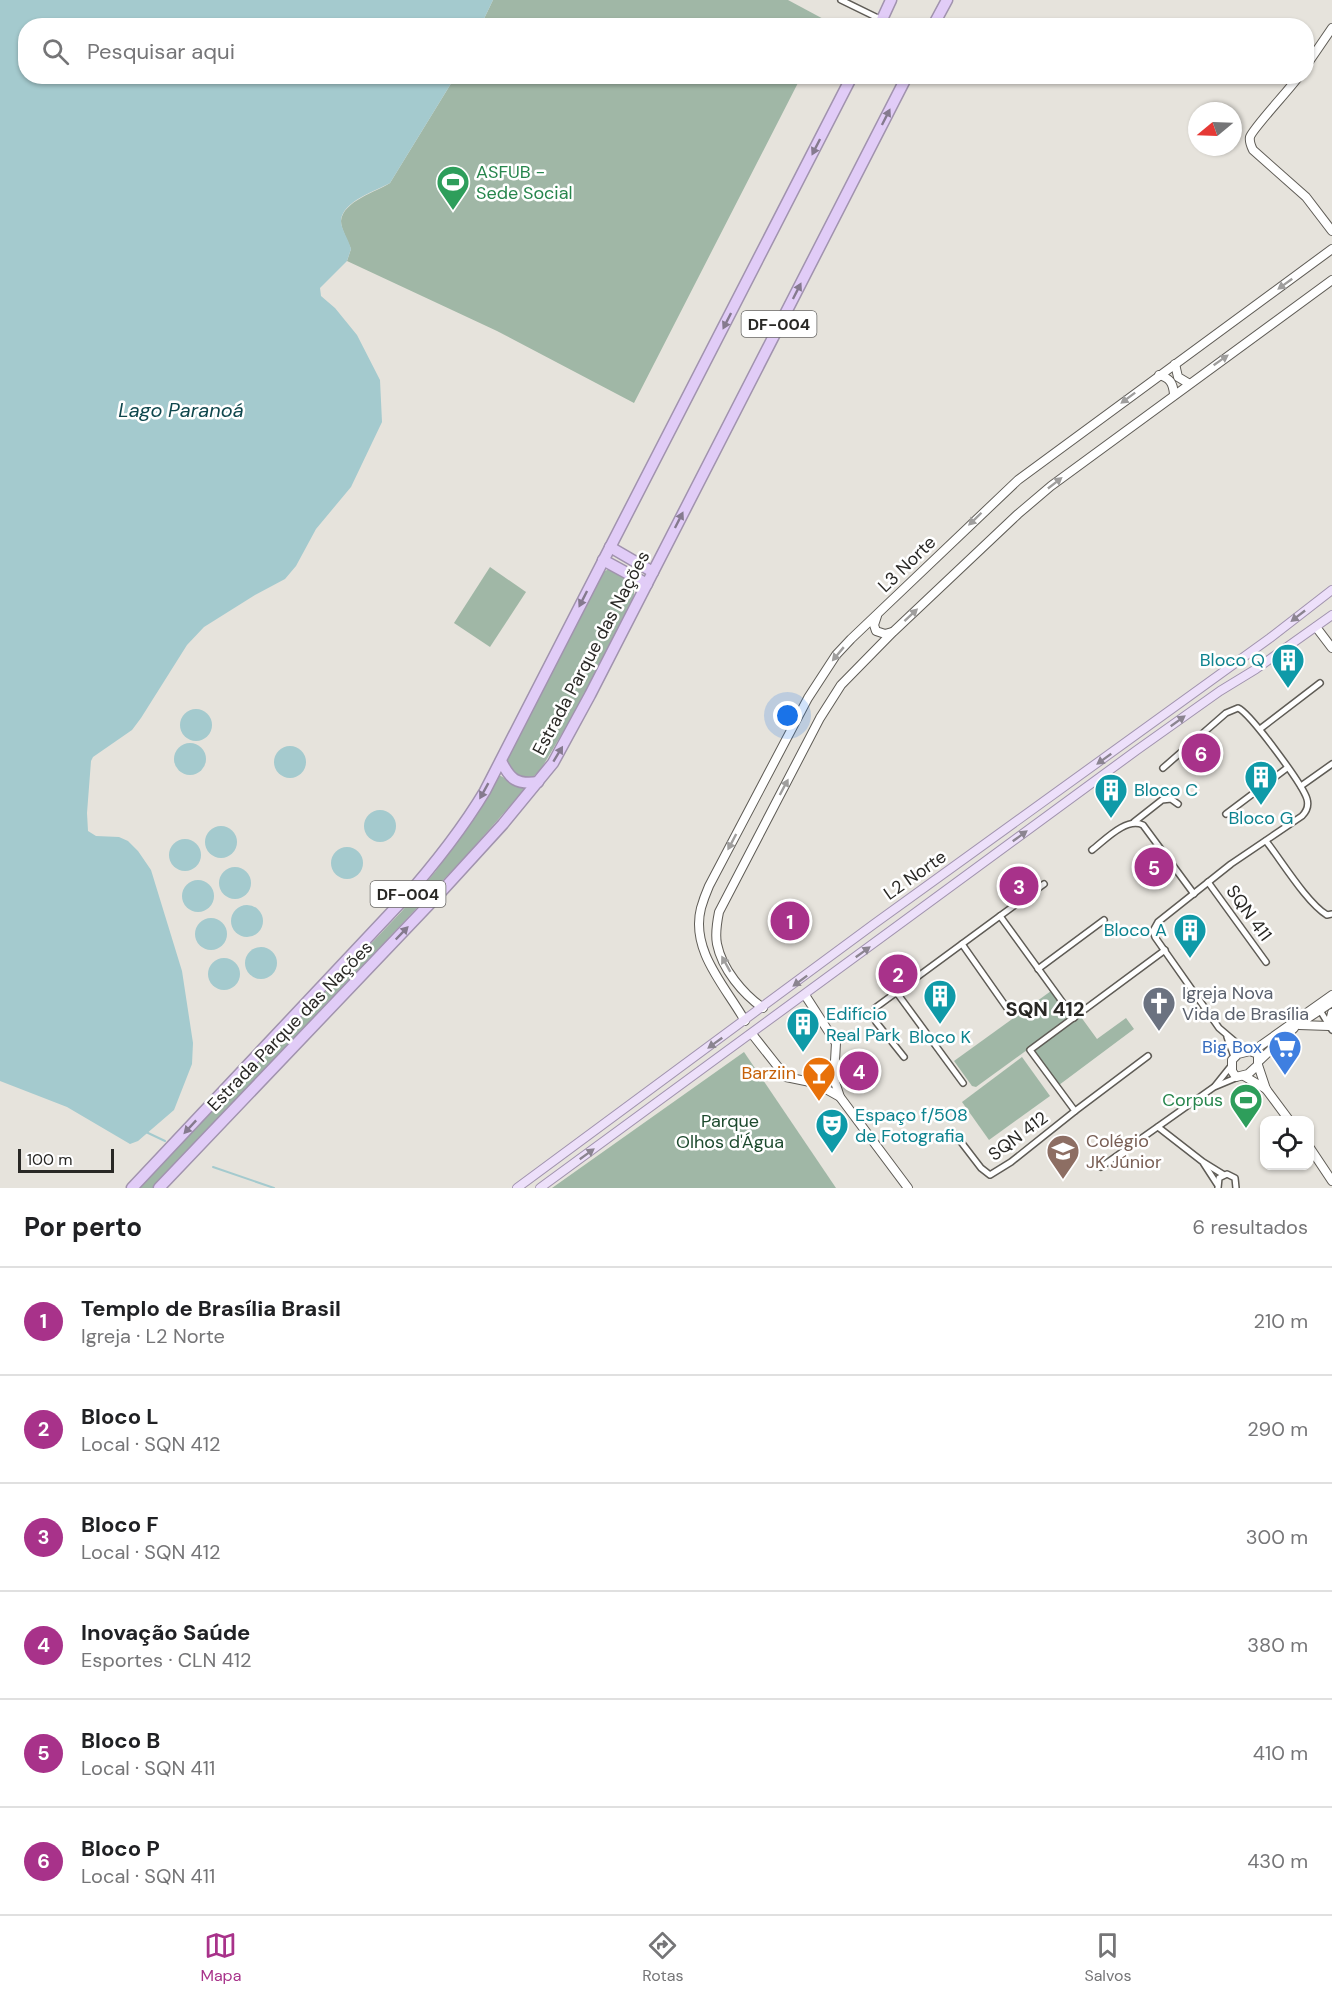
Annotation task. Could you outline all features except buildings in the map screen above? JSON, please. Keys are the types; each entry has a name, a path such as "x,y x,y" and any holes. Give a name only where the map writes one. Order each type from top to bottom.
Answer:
{"highway":[{"path":"882,18 891,0"},
{"path":"937,18 946,0"},
{"name":"Estrada Parque das Nações","path":"132,1188 402,901 440,857 469,817 501,760 848,84"},
{"name":"Estrada Parque das Nações","path":"159,1188 440,893 538,782 563,746 903,84"},
{"path":"610,547 653,573"},
{"path":"603,560 647,584"},
{"path":"501,760 508,775 516,781 526,784 538,782"}],"main road":[{"path":"1314,54 1332,28"},
{"path":"1293,84 1252,132 1250,143 1254,150 1306,197 1332,231"},
{"name":"L3 Norte","path":"745,1021 707,961 699,929 700,909 714,876 816,684 836,655 1013,484 1332,249"},
{"path":"763,1008 750,999 725,965 717,943 719,912 830,702 853,671 1018,514 1051,486 1188,383 1332,280"},
{"path":"1175,364 1178,377 1188,383"},
{"path":"1159,375 1170,380 1174,394"},
{"name":"L2 Norte","path":"517,1188 1270,638 1332,590"},
{"path":"879,612 874,625 876,631 885,634 893,632"},
{"name":"L2 Norte","path":"540,1188 1086,787 1215,694 1279,654 1332,615"},
{"path":"1316,627 1332,648"},
{"path":"1270,638 1274,649 1279,654"},
{"path":"1083,775 1086,787"},
{"path":"833,956 841,968"},
{"path":"805,995 836,1043 834,1079 840,1097 908,1188"},
{"path":"1241,1076 1252,1071 1279,1041 1332,995"},
{"path":"1266,1089 1241,1076 1233,1075 1231,1066 1234,1057 1249,1051 1318,1008 1332,1002"},
{"path":"1299,1025 1330,1028 1332,1013"},
{"path":"752,1034 782,1075 790,1079 810,1081 840,1097"},
{"path":"1249,1051 1258,1054 1266,1089 1286,1116"},
{"path":"810,1081 835,1064"},
{"path":"1314,1154 1332,1181"}],"street":[{"path":"841,0 873,18"},
{"path":"1260,729 1320,682"},
{"path":"1163,768 1233,709 1244,710 1301,786 1332,764"},
{"path":"1226,814 1287,768"},
{"name":"SQN 411","path":"1165,950 1153,934 1154,927 1208,882 1302,816 1307,810 1307,799 1301,786"},
{"path":"1092,850 1162,800 1170,799 1178,804"},
{"path":"1134,822 1143,825 1194,894"},
{"path":"1266,841 1320,910 1327,915 1332,914"},
{"name":"SQN 411","path":"1208,882 1266,962"},
{"path":"904,1057 874,1017 875,1008 1044,884"},
{"path":"1000,916 1074,1018"},
{"path":"1038,969 1104,920"},
{"path":"962,944 1007,1008"},
{"path":"1165,950 1226,1036 1234,1057"},
{"name":"SQN 412","path":"1075,1111 1030,1050 1165,950"},
{"path":"897,993 963,1083"},
{"path":"1318,1008 1330,1028"},
{"path":"1226,1036 1249,1051"},
{"name":"SQN 412","path":"958,1137 981,1168 990,1175 1000,1170 1148,1056"},
{"path":"1214,1087 1231,1066"},
{"path":"1101,1167 1214,1087 1241,1076"},
{"path":"1158,1127 1203,1162 1224,1175"},
{"path":"1203,1162 1217,1186"},
{"path":"1217,1186 1219,1178 1230,1174 1235,1178 1236,1188"}],"green space":[{"path":"493,0 788,0 822,18 484,18"},
{"path":"451,84 797,84 634,403 497,331 347,261 351,249 341,224 343,214 361,198 390,183"},
{"path":"490,567 526,592 490,647 454,623"},
{"path":"611,570 634,584 632,601 578,707 541,769 532,778 517,777 508,764 508,759 603,572"},
{"path":"499,775 525,789 464,858 153,1188 139,1188 402,911 435,872 464,832"},
{"path":"1051,991 1071,1018 976,1087 972,1086 954,1061"},
{"path":"1081,1017 1097,1039 1126,1018 1134,1029 1059,1085 1034,1050"},
{"name":"Parque Olhos d'Água","path":"744,1052 836,1188 552,1188"},
{"path":"1022,1057 1050,1096 989,1140 962,1102"}],"water":[{"name":"Lago Paranoá","path":"0,0 493,0 484,18 18,18 18,84 451,84 390,183 353,202 343,214 341,224 351,249 347,261 320,288 321,296 335,308 357,335 380,380 382,422 351,487 316,529 296,566 285,579 204,627 187,645 132,730 93,757 91,761 88,831 96,836 119,837 128,841 151,870 182,971 193,1043 192,1064 174,1110 138,1141 130,1144 67,1107 0,1081"},
{"path":"196,709 207,714 212,725 207,736 196,741 185,736 180,725 185,714"},
{"path":"190,743 201,748 206,759 201,770 190,775 179,770 174,759 179,748"},
{"path":"290,746 301,751 306,762 301,773 290,778 279,773 274,762 279,751"},
{"path":"380,810 391,815 396,826 391,837 380,842 369,837 364,826 369,815"},
{"path":"221,826 232,831 237,842 232,853 221,858 210,853 205,842 210,831"},
{"path":"185,839 196,844 201,855 196,866 185,871 174,866 169,855 174,844"},
{"path":"347,847 358,852 363,863 358,874 347,879 336,874 331,863 336,852"},
{"path":"235,867 246,872 251,883 246,894 235,899 224,894 219,883 224,872"},
{"path":"198,880 209,885 214,896 209,907 198,912 187,907 182,896 187,885"},
{"path":"247,905 258,910 263,921 258,932 247,937 236,932 231,921 236,910"},
{"path":"211,918 222,923 227,934 222,945 211,950 200,945 195,934 200,923"},
{"path":"261,947 272,952 277,963 272,974 261,979 250,974 245,963 250,952"},
{"path":"224,958 235,963 240,974 235,985 224,990 213,985 208,974 213,963"}],"waterway":[{"path":"146,1132 165,1141"},
{"path":"213,1167 274,1188"}],"place":[{"name":"ASFUB - Sede Social","path":"453,211"},
{"name":"Bloco Q","path":"1288,689"},
{"name":"Bloco P","path":"1201,753"},
{"name":"Bloco G","path":"1261,806"},
{"name":"Bloco C","path":"1111,819"},
{"name":"Bloco B","path":"1154,867"},
{"name":"Bloco F","path":"1019,886"},
{"name":"Templo de Brasília Brasil","path":"790,921"},
{"name":"Bloco A","path":"1190,959"},
{"name":"Bloco L","path":"898,974"},
{"name":"Bloco K","path":"940,1025"},
{"name":"Igreja Nova Vida de Brasília","path":"1159,1032"},
{"name":"Edifício Real Park","path":"803,1053"},
{"name":"Inovação Saúde","path":"859,1071"},
{"name":"Big Box","path":"1285,1076"},
{"name":"Barziin","path":"819,1102"},
{"name":"Corpus","path":"1246,1129"},
{"name":"Espaço f/508 de Fotografia","path":"832,1154"},
{"name":"Colégio JK Júnior","path":"1063,1180"}],"district":[{"name":"SQN 412","path":"1045,1009"}]}
